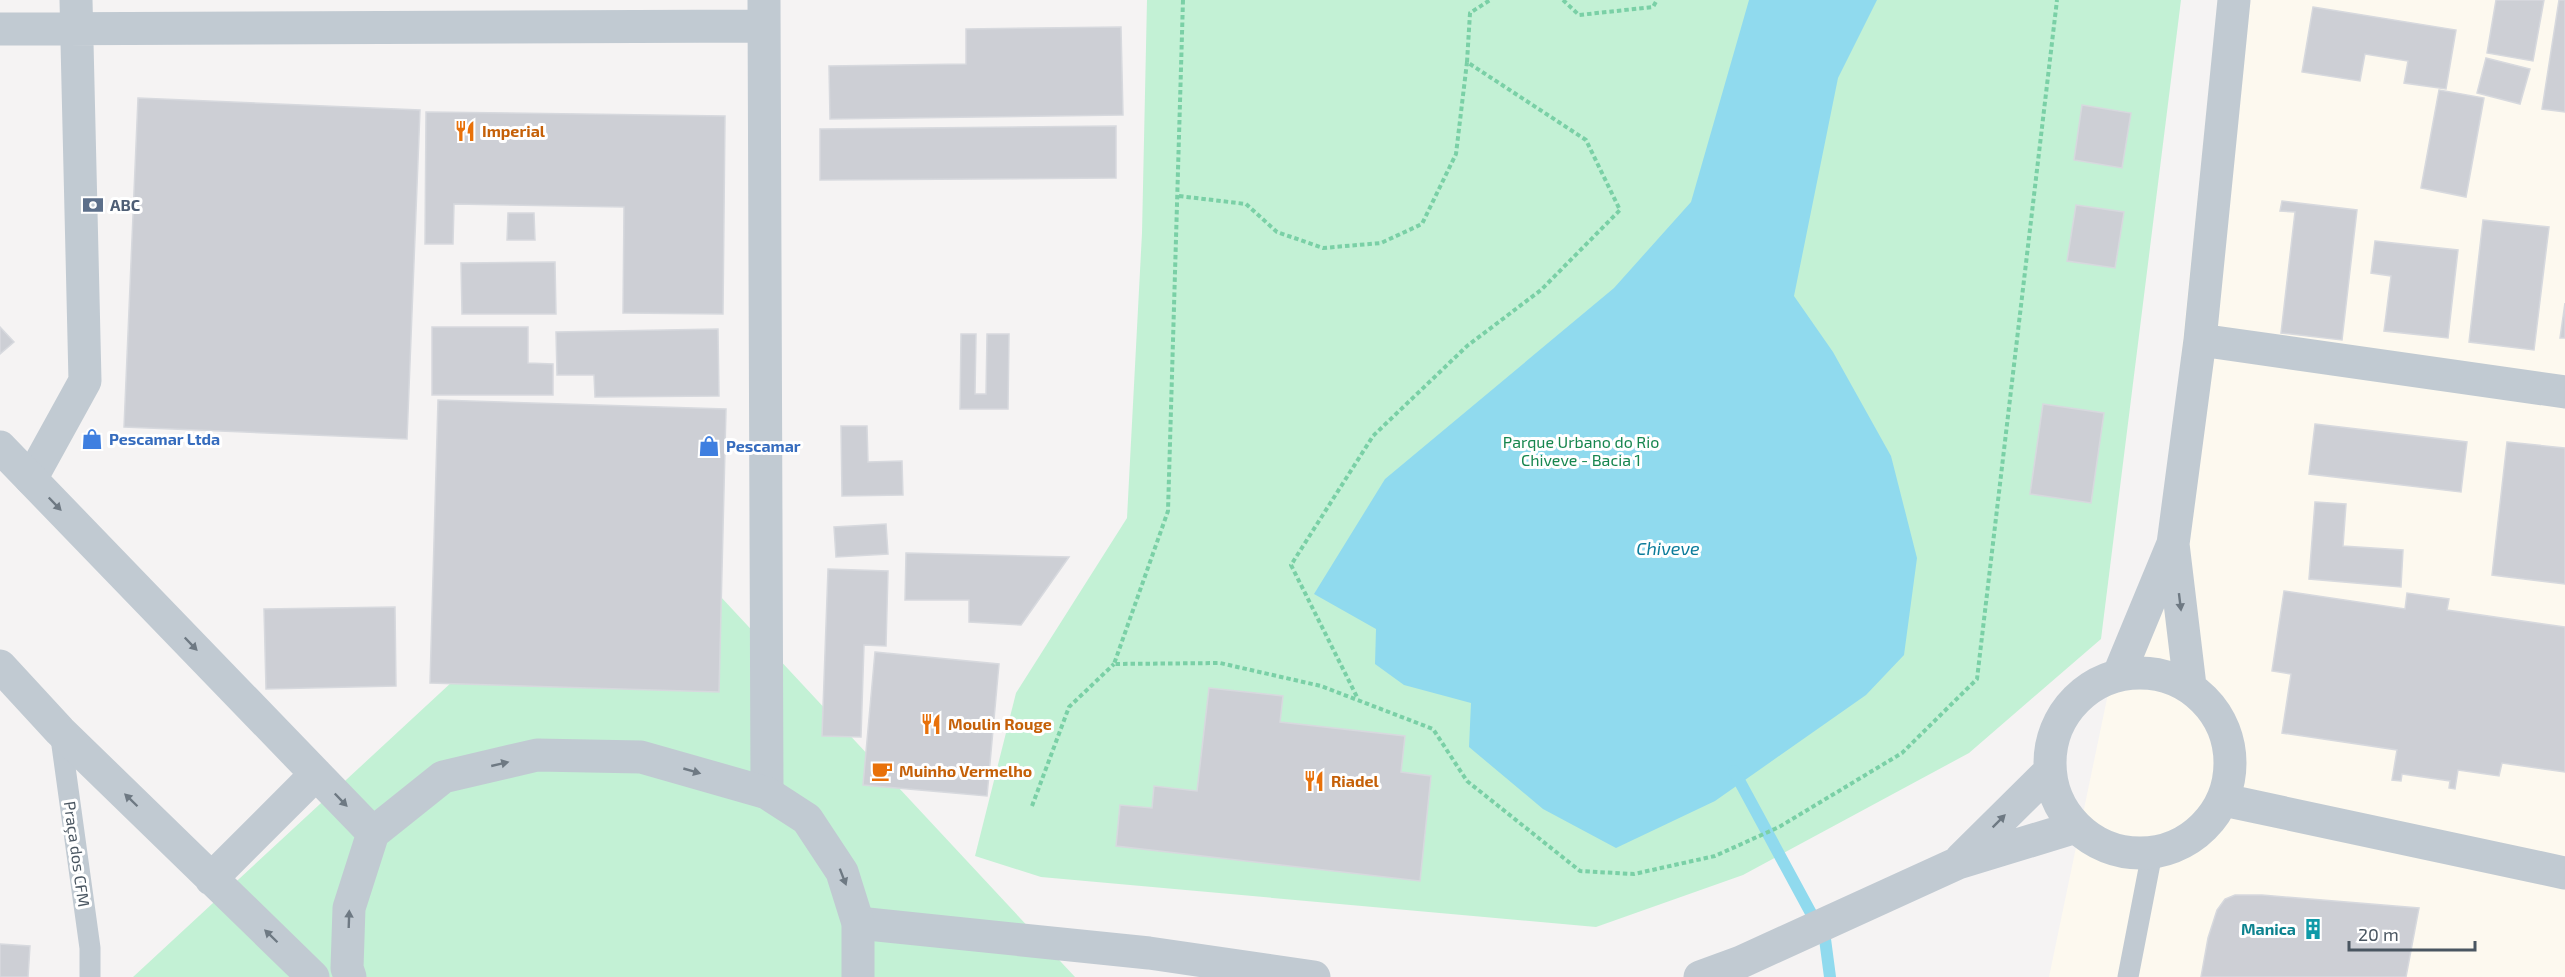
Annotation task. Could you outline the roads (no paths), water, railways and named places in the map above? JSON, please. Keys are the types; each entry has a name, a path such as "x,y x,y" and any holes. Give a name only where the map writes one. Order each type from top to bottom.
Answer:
{"street":[{"path":"2190,686 2173,544 2200,340 2234,0"},
{"path":"0,29 76,14 764,13 767,793"},
{"path":"31,479 85,381 76,14"},
{"path":"2200,340 2565,392"},
{"path":"0,447 373,833"},
{"path":"2119,674 2173,544"},
{"path":"0,666 60,731 313,977"},
{"path":"2156,673 2190,686 2220,717 2232,758 2224,800 2207,825 2181,844 2152,853 2131,853 2092,840 2076,827 2058,801 2050,771 2053,739 2066,710 2081,693 2099,681 2119,674 2156,673"},
{"path":"350,977 347,968 350,908 373,833 443,777 537,755 641,757 767,793 807,819 842,872 858,923 858,977"},
{"path":"1958,863 2050,771"},
{"path":"212,879 316,774"},
{"path":"2224,800 2565,873"},
{"path":"1700,977 1741,962 1958,863 2076,827"},
{"path":"858,923 1149,953 1314,977"}],"lane":[{"name":"Praça dos CFM","path":"60,731 90,948 90,977"},
{"path":"2128,977 2152,853"}],"water":[{"name":"Chiveve","path":"1749,0 1877,0 1838,78 1794,296 1833,352 1891,456 1917,558 1904,655 1866,695 1715,801 1616,848 1543,809 1469,747 1471,703 1404,685 1375,664 1376,629 1314,594 1385,479 1614,288 1691,202"}],"waterway":[{"path":"1734,771 1825,939 1830,977"}],"place":[{"name":"Imperial","path":"465,131"},
{"name":"ABC","path":"93,205"},
{"name":"Pescamar Ltda","path":"92,439"},
{"name":"Pescamar","path":"709,446"},
{"name":"Moulin Rouge","path":"931,724"},
{"name":"Muinho Vermelho","path":"882,771"},
{"name":"Riadel","path":"1314,781"},
{"name":"Manica","path":"2313,929"}],"park label":[{"name":"Parque Urbano do Rio Chiveve - Bacia 1","path":"1581,451"}]}
